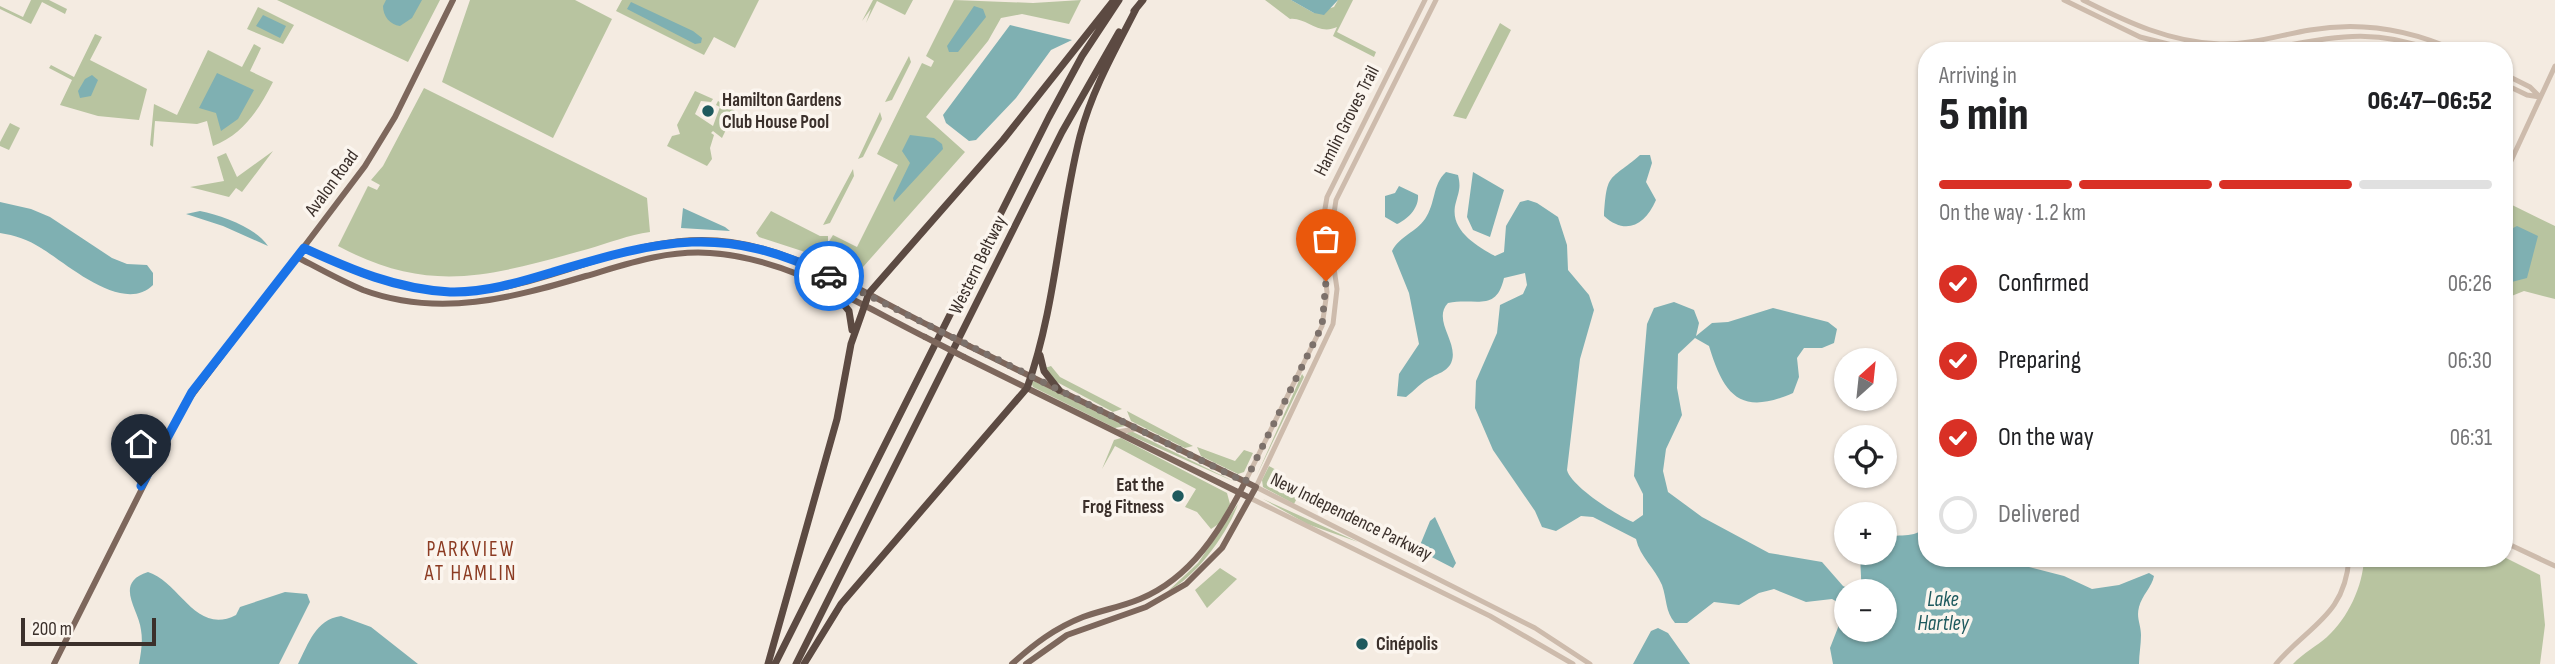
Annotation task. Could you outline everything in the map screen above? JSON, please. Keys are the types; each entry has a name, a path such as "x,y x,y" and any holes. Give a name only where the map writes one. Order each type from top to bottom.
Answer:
{"highway":[{"path":"851,344 869,296 1003,140 1114,0"},
{"name":"Western Beltway","path":"775,664 1049,117 1082,56 1119,0"},
{"name":"Western Beltway","path":"796,664 1082,92 1143,0"},
{"path":"804,664 848,596 1027,387 1040,347 1081,133 1101,78 1136,9"},
{"path":"768,664 837,419 851,344 851,314 833,292"},
{"path":"1040,347 1044,371 1059,390"}],"main road":[{"name":"Avalon Road","path":"54,664 183,407 381,142 453,0"},
{"name":"New Independence Parkway","path":"304,248 382,282 452,292 511,285 639,247 690,240 729,242 790,258 1256,487"},
{"name":"New Independence Parkway","path":"297,257 362,289 420,303 464,305 506,299 646,258 677,253 708,253 764,261 866,307 1250,498"},
{"name":"Hamlin Groves Trail","path":"1012,664 1044,637 1066,625 1140,599 1169,582 1213,539 1245,482"},
{"name":"Hamlin Groves Trail","path":"1026,664 1067,635 1146,607 1186,584 1222,548 1256,487"}],"street":[{"name":"Hamlin Groves Trail","path":"1245,482 1322,326 1327,292 1320,238 1327,197 1425,0"},
{"name":"Hamlin Groves Trail","path":"1256,487 1333,324 1337,289 1330,240 1336,200 1436,0"},
{"path":"2064,0 2130,32 2158,42"},
{"path":"2083,0 2134,25 2173,38 2205,42"},
{"path":"2130,32 2134,25"},
{"path":"2242,42 2320,28 2372,27 2419,36 2434,42"},
{"path":"2295,42 2320,37 2356,35 2403,42"},
{"path":"2513,156 2555,66"},
{"path":"2513,78 2530,87 2540,97"},
{"path":"2513,88 2540,97"},
{"path":"1116,432 1125,428 1138,429"},
{"name":"New Independence Parkway","path":"1256,487 1535,628 1590,664"},
{"name":"New Independence Parkway","path":"1250,498 1500,621 1573,664"},
{"path":"2513,546 2555,566"},
{"path":"2276,664 2290,648 2322,623 2336,606 2344,591 2347,567"}],"green space":[{"path":"31,0 49,0 67,9 65,14 42,2 31,24 0,9 0,6 23,17"},
{"path":"277,0 440,0 408,62"},
{"path":"470,0 575,0 612,19 553,138 442,82"},
{"path":"622,0 759,0 735,48 714,37 704,55 616,11"},
{"path":"873,0 913,0 905,15 877,1 866,23 871,9 862,21"},
{"path":"954,0 1033,3 1081,0 1069,24 1022,14 1001,18 988,41 926,117 965,152 855,276 802,251 759,237 756,233 771,211 820,236 828,236 828,243 833,235 857,247 898,165 877,154 922,63 931,67 934,61 926,56"},
{"path":"1265,0 1291,0 1314,13 1334,7 1338,0 1353,0 1337,32 1376,52 1374,57 1333,36 1337,27 1318,28 1290,19"},
{"path":"258,7 294,25 283,44 247,29"},
{"path":"1500,23 1511,30 1466,119 1453,116"},
{"path":"95,34 102,37 90,60 147,89 139,120 98,116 60,105 72,80 49,68 51,65 74,77"},
{"path":"254,44 261,48 250,71 273,82 262,103 241,128 213,146 207,121 197,124 155,121 153,147 150,145 154,104 177,115 208,50 242,67"},
{"path":"909,56 911,62 892,100 885,102"},
{"path":"424,88 647,198 650,232 522,267 462,276 433,276 403,271 372,262 338,246 368,186 377,190 380,185 371,180 383,166"},
{"path":"695,91 713,99 711,102 701,101 695,114 713,126 720,107 716,105 718,101 735,111 722,138 713,131 711,133 714,135 710,148 712,159 707,166 667,146 672,136 680,134 677,125"},
{"path":"880,112 882,119 863,157 858,159"},
{"path":"10,123 20,128 9,150 0,146 0,142"},
{"path":"273,151 242,192 236,188 229,197 190,187 224,181 217,157 226,153 237,177"},
{"path":"853,169 854,176 830,223 823,225"},
{"path":"2513,205 2555,226 2555,299 2524,291 2513,295"},
{"path":"1051,366 1060,377 1122,409 1113,412 1055,381 1045,368"},
{"path":"1302,374 1304,377 1256,477"},
{"path":"1034,381 1125,426 1115,428 1033,387 1031,382"},
{"path":"1127,411 1193,446 1185,448 1131,421"},
{"path":"1129,430 1235,482 1127,434"},
{"path":"1121,438 1227,493 1230,504 1220,523 1211,529 1197,512 1185,507 1196,489 1115,446 1102,469 1114,440"},
{"path":"1197,447 1235,461 1244,450 1253,453 1244,472 1238,474 1201,456"},
{"path":"1269,466 1278,471 1275,481 1286,493 1297,498 1294,504 1263,487 1262,480"},
{"path":"1263,499 1358,542 1307,524"},
{"path":"1238,504 1227,528 1209,554 1189,576 1168,591 1198,563"},
{"path":"2513,562 2540,575 2545,625 2540,664 2293,664 2327,637 2342,621 2357,590 2363,569 2513,567"},
{"path":"1220,568 1237,579 1207,608 1195,590"}],"water":[{"path":"386,0 422,0 412,18 400,26 390,22 386,16 383,6"},
{"path":"1291,0 1338,0 1324,15 1314,13"},
{"path":"631,2 693,31 702,38 701,43 695,44 627,9"},
{"path":"974,6 983,9 986,17 958,52 949,52 947,46"},
{"path":"263,15 286,26 280,38 256,26"},
{"path":"1010,25 1072,40 1051,50 1016,98 976,140 969,141 946,123 943,115"},
{"path":"217,73 254,90 238,119 221,131 216,113 199,108"},
{"path":"92,75 98,80 91,96 80,98 78,91 85,79"},
{"path":"910,135 934,138 942,144 943,149 894,202 893,198 910,163 902,151"},
{"path":"1640,155 1650,155 1652,163 1646,182 1656,200 1641,221 1634,225 1620,225 1604,216 1609,184 1616,174"},
{"name":"Lake Hartley","path":"1446,172 1458,175 1456,220 1465,235 1495,256 1504,252 1506,226 1520,202 1528,200 1537,203 1558,217 1567,245 1568,270 1589,295 1594,310 1580,359 1567,470 1570,477 1585,492 1633,522 1643,515 1643,494 1634,476 1647,324 1654,308 1674,302 1694,310 1699,323 1696,336 1712,323 1728,322 1773,308 1828,322 1837,329 1834,343 1822,348 1804,348 1797,358 1799,377 1793,393 1760,402 1737,397 1728,389 1709,346 1695,338 1678,354 1677,388 1682,415 1666,449 1663,471 1668,492 1702,517 1769,553 1822,562 1837,579 1834,579 1834,600 1806,602 1774,589 1759,593 1739,605 1714,602 1687,623 1675,623 1662,585 1636,539 1593,517 1581,516 1556,531 1542,527 1535,511 1493,450 1475,408 1476,381 1497,333 1500,305 1523,294 1527,285 1525,273 1504,278 1496,296 1490,300 1448,303 1443,317 1452,349 1450,365 1406,397 1397,396 1399,374 1419,344 1409,293 1392,251 1425,219"},
{"path":"1473,172 1504,190 1490,237 1473,230 1467,217"},
{"path":"1399,186 1418,195 1418,200 1412,212 1397,224 1385,217 1385,196 1395,193"},
{"path":"0,202 31,209 50,217 112,258 127,264 147,265 153,273 153,285 141,293 126,294 111,290 95,283 32,243 0,233"},
{"path":"683,208 725,227 730,231 681,228"},
{"path":"200,211 247,228 268,246 223,226 186,214"},
{"path":"2517,226 2538,236 2527,278 2513,282 2513,228"},
{"path":"1435,517 1456,563 1453,568 1418,550 1430,521"},
{"path":"1918,532 1918,567 2029,567 2064,576 2092,589 2119,585 2149,573 2154,576 2138,611 2141,635 2139,664 1833,664 1830,648 1834,638 1834,642 1897,642 1897,579 1861,579 1861,565 1897,565 1897,536"},
{"path":"148,572 170,586 189,605 210,619 222,620 236,615 240,607 285,592 307,594 310,602 279,664 139,664 142,634 130,590 138,577"},
{"path":"341,616 371,627 418,664 298,664 319,627 332,618"},
{"path":"1658,628 1668,633 1690,664 1633,664 1651,631"}],"way so far":[{"path":"829,276 1245,482 1322,326 1326,281"}],"place":[{"name":"Hamilton Gardens Club House Pool","path":"708,111"},
{"name":"Eat the Frog Fitness","path":"1178,496"},
{"name":"Cinépolis","path":"1362,644"}],"district":[{"name":"PARKVIEW AT HAMLIN","path":"471,561"}],"route":[{"path":"141,486 192,392 304,248 382,282 452,292 511,285 610,254 690,240 729,242 762,248 829,276"}]}
